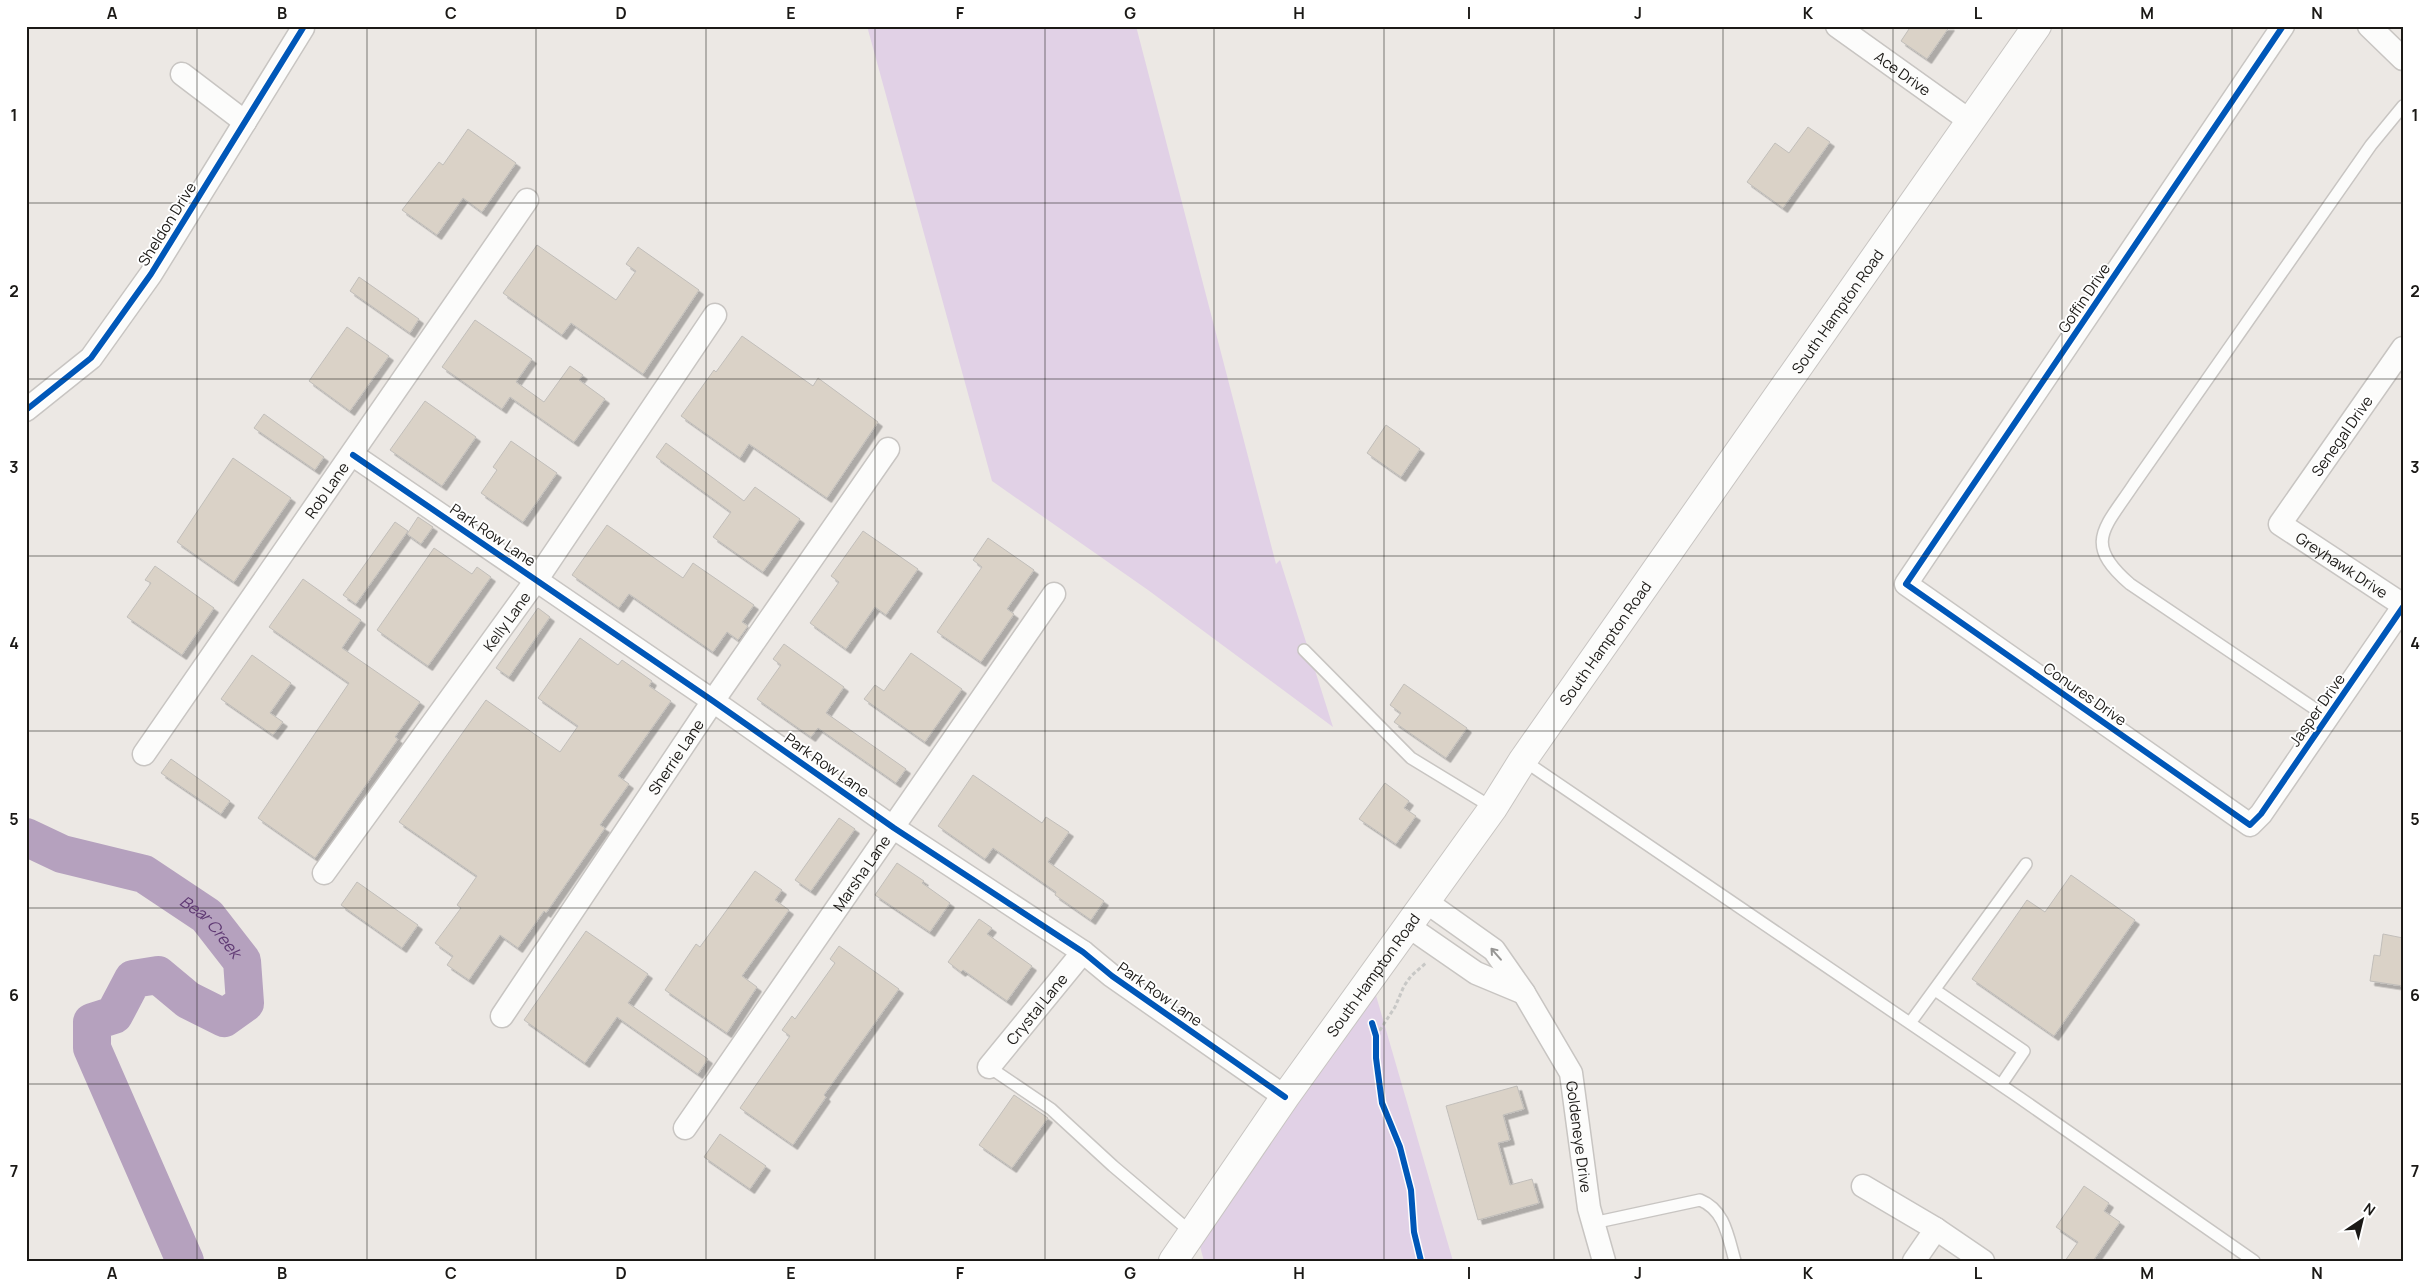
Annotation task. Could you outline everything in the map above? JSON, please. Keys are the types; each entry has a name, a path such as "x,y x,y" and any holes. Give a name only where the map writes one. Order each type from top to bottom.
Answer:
{"main road":[{"name":"South Hampton Road","path":"1173,1261 1285,1097 1493,808 1523,760 2037,26"}],"street":[{"name":"Ace Drive","path":"1837,26 1970,121"},
{"name":"Goffin Drive","path":"1906,584 2283,26"},
{"path":"2369,26 2403,59"},
{"name":"Sheldon Drive","path":"26,410 91,358 151,274 303,28"},
{"path":"182,74 244,122"},
{"name":"Rob Lane","path":"144,754 353,455 527,200"},
{"name":"Kelly Lane","path":"324,873 537,579 715,315"},
{"name":"Senegal Drive","path":"2280,524 2403,348"},
{"name":"Sherrie Lane","path":"502,1016 713,701 888,450"},
{"name":"Park Row Lane","path":"353,455 537,579 894,828 1083,952 1112,976 1285,1097"},
{"name":"Greyhawk Drive","path":"2280,524 2403,606"},
{"name":"Conures Drive","path":"1906,584 2250,825"},
{"name":"Marsha Lane","path":"685,1128 1054,594"},
{"name":"Jasper Drive","path":"2250,825 2260,814 2403,606"},
{"name":"Goldeneye Drive","path":"1425,901 1494,950 1524,993 1572,1073 1589,1208 1604,1261"},
{"path":"1408,926 1476,973 1524,993"},
{"name":"Crystal Lane","path":"989,1066 1083,952"},
{"path":"1863,1186 1936,1229 1983,1261"},
{"path":"1914,1261 1936,1229"}],"lane":[{"path":"2327,717 2130,584 2111,568 2101,548 2105,528 2134,484 2371,145 2403,106"},
{"path":"1304,650 1411,758 1493,808"},
{"path":"1523,760 2001,1085 2254,1261"},
{"path":"1910,1023 2026,864"},
{"path":"1934,990 2024,1051 2001,1085"},
{"path":"989,1066 1050,1109 1113,1166 1192,1232"},
{"path":"1593,1223 1700,1200 1711,1204 1723,1220 1735,1261"}],"path":[{"path":"1376,1040 1410,976 1421,969 1438,946"},
{"path":"1372,1023 1376,1040"}],"shaded area":[{"path":"867,26 1136,26 1276,564 1280,560 1333,727 1148,590 992,481"},
{"path":"1375,992 1453,1261 1204,1261 1199,1243"}],"building":[{"path":"1911,26 1950,26 1927,59 1901,41"},
{"path":"1808,127 1830,142 1783,208 1747,182 1775,143 1789,153"},
{"path":"468,129 516,163 482,212 463,198 437,235 402,210 439,162 443,165"},
{"path":"537,245 616,300 636,271 626,264 638,247 699,290 643,374 571,323 562,335 503,293"},
{"path":"359,277 419,319 410,333 350,291"},
{"path":"475,320 532,359 516,382 544,402 570,366 583,375 579,380 605,399 574,442 510,397 502,409 442,367"},
{"path":"347,327 389,356 350,411 309,381"},
{"path":"742,336 813,386 818,378 878,422 827,498 749,444 740,458 681,416 714,370 716,372"},
{"path":"425,401 476,437 442,486 390,450"},
{"path":"264,414 324,457 315,470 254,428"},
{"path":"1386,425 1420,449 1401,477 1367,453"},
{"path":"511,441 557,473 523,522 481,493 497,470 493,467"},
{"path":"666,443 744,501 755,487 800,519 763,572 713,537 731,512 656,457"},
{"path":"233,458 291,498 234,582 177,542"},
{"path":"418,517 433,527 421,544 407,534"},
{"path":"395,522 408,531 356,604 343,595"},
{"path":"607,525 683,578 693,563 754,605 742,622 748,626 738,640 727,632 713,652 629,594 619,608 572,575"},
{"path":"863,531 918,569 886,615 875,607 846,649 810,623 839,582 831,576"},
{"path":"988,538 1034,570 1007,609 1014,614 981,662 937,632 982,567 973,560"},
{"path":"434,548 472,574 477,567 491,577 428,666 377,630"},
{"path":"155,566 214,608 182,655 127,617 151,583 145,580"},
{"path":"303,579 361,620 342,648 420,702 395,737 398,739 315,858 258,818 349,683 269,627"},
{"path":"538,608 550,617 509,677 496,668"},
{"path":"580,638 618,665 622,660 652,681 649,686 671,701 618,776 629,784 600,825 605,828 546,913 544,911 518,948 500,935 469,980 447,965 453,956 435,943 461,908 457,905 477,876 399,822 486,700 560,752 578,726 538,698"},
{"path":"784,644 844,687 826,713 906,769 896,783 818,728 811,737 757,699 781,665 773,659"},
{"path":"911,653 962,689 925,742 864,699 875,685 884,691"},
{"path":"252,655 291,683 270,713 283,722 273,735 221,699"},
{"path":"1404,684 1467,728 1446,758 1394,722 1401,713 1390,705"},
{"path":"171,759 230,801 221,814 161,773"},
{"path":"973,775 1042,823 1046,817 1069,832 1048,862 1104,901 1091,920 1055,895 1056,892 993,848 985,859 938,826"},
{"path":"1385,783 1409,801 1404,808 1416,816 1396,844 1359,819"},
{"path":"839,818 855,829 811,891 795,880"},
{"path":"897,863 924,881 922,883 950,903 930,932 875,895"},
{"path":"755,871 782,890 775,900 789,910 742,976 757,987 727,1033 665,990 696,944 700,947"},
{"path":"2071,875 2135,920 2054,1036 1972,979 2027,900 2045,912"},
{"path":"357,882 418,925 402,948 341,905"},
{"path":"979,919 992,928 987,934 1032,966 1007,1001 963,970 961,972 948,962"},
{"path":"586,931 648,974 628,1003 708,1059 698,1074 617,1017 585,1063 524,1020"},
{"path":"2383,934 2403,938 2403,986 2370,981 2374,955 2380,956"},
{"path":"839,946 899,989 824,1095 826,1097 793,1145 740,1108 790,1036 782,1030 792,1016 795,1019 835,963 830,959"},
{"path":"1517,1086 1524,1109 1503,1115 1510,1140 1498,1143 1510,1185 1532,1179 1539,1203 1478,1220 1446,1106"},
{"path":"1014,1095 1048,1118 1012,1168 979,1145"},
{"path":"720,1134 766,1166 750,1189 704,1157"},
{"path":"2084,1186 2109,1203 2104,1211 2120,1222 2093,1261 2065,1261 2078,1242 2056,1227"}],"waterway":[{"name":"Bear Creek","path":"26,837 62,854 144,874 207,916 242,961 245,1003 224,1018 188,1000 158,975 133,979 114,1015 92,1022 92,1048 185,1261"}],"cycle path":[{"path":"2283,26 1906,584 2250,825 2261,814 2403,607"},
{"path":"26,410 91,358 151,274 303,28"},
{"path":"353,455 713,701 894,828 1083,952 1112,976 1285,1097"},
{"path":"1372,1023 1376,1036 1376,1058 1382,1103 1400,1147 1411,1190 1414,1232 1421,1261"}]}
